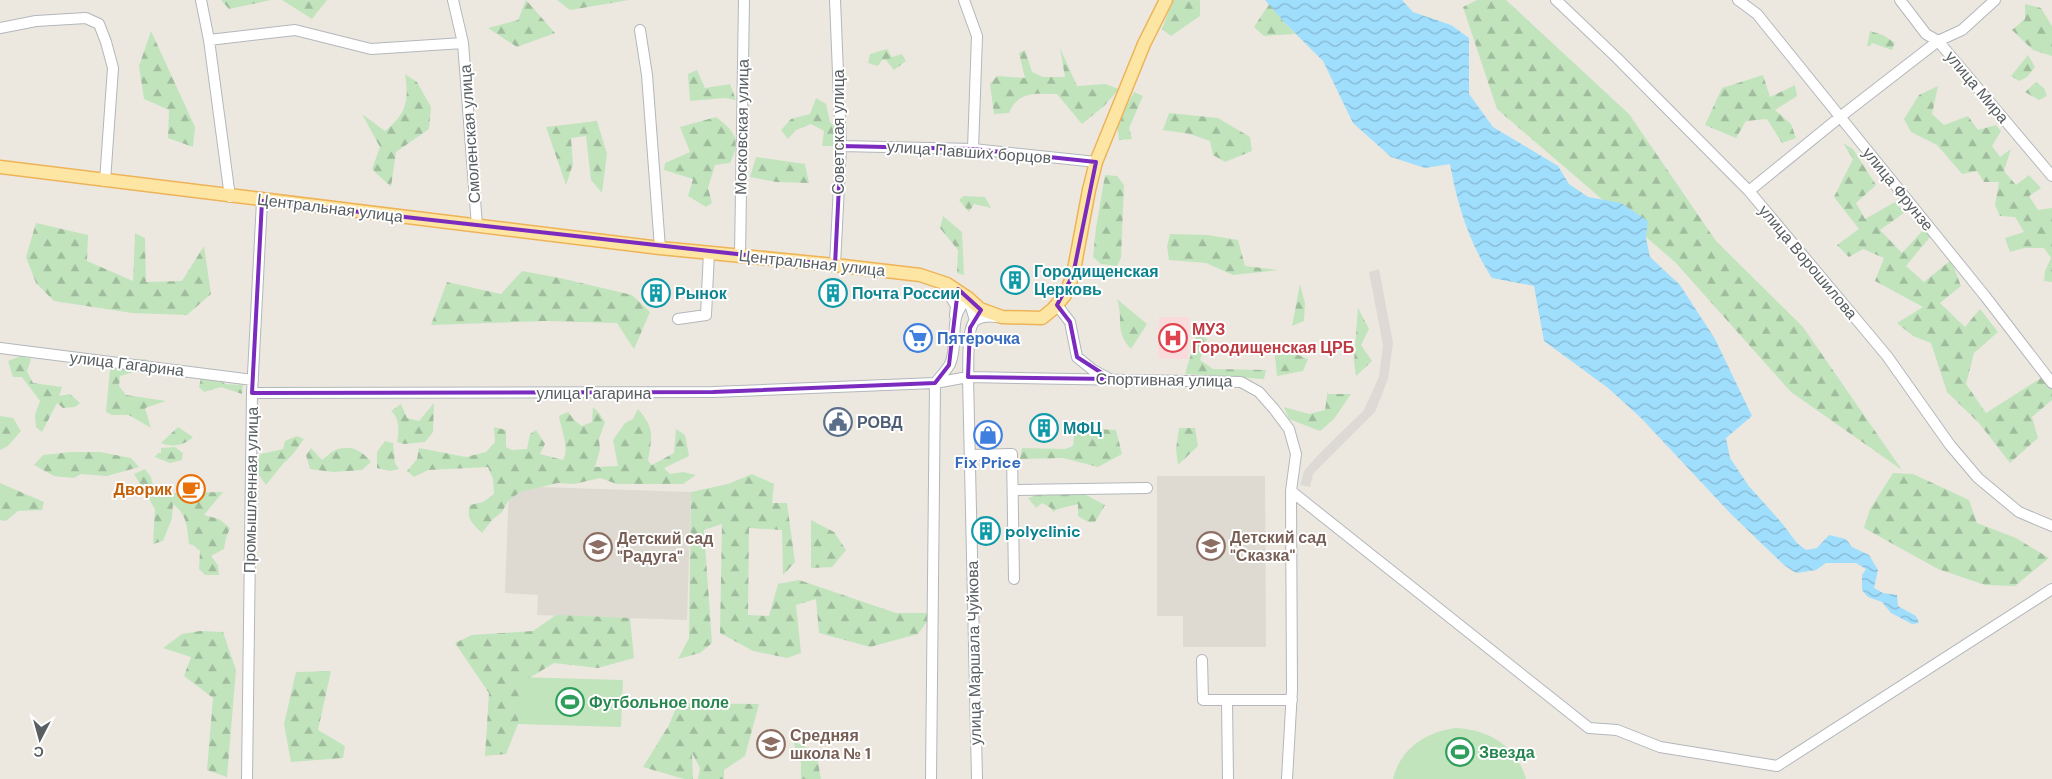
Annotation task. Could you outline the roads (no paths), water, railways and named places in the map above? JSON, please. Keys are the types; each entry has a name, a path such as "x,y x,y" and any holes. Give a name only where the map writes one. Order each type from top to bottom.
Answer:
{"main road":[{"path":"1056,305 1065,295 1073,275 1088,190 1096,162 1144,44 1166,0"},
{"name":"Центральная улица","path":"0,167 262,201 660,248 835,264 920,275 947,284 968,298 980,309 1002,317 1042,318 1056,305"}],"street":[{"path":"201,0 209,40 230,197"},
{"name":"Смоленская улица","path":"453,0 463,43 477,226"},
{"name":"Московская улица","path":"740,255 744,0"},
{"name":"Советская улица","path":"835,264 841,146 836,0"},
{"path":"964,0 977,36 973,149"},
{"name":"улица Ворошилова","path":"1556,0 1617,58 1749,191 1888,356 1950,445 1978,478 2019,512 2052,526"},
{"name":"улица Фрунзе","path":"1738,0 1757,14 1985,296 2052,383"},
{"name":"улица Мира","path":"1900,0 1926,34 1938,41 2052,176"},
{"path":"1749,191 1938,41 1962,30 1995,0"},
{"path":"0,28 36,20 86,18 99,24 106,42 112,68 105,181"},
{"name":"Смоленская улица","path":"209,40 295,30 371,49 463,43"},
{"path":"640,30 647,75 660,248"},
{"name":"улица Павших борцов","path":"841,146 973,149 1096,162"},
{"name":"Промышленная улица","path":"247,779 252,393 262,201"},
{"path":"678,319 706,315 710,252"},
{"path":"931,779 935,383 949,365 953,351 956,306 947,284"},
{"path":"955,316 961,304 968,298 975,320 986,316 1002,317"},
{"path":"1056,305 1070,322 1077,357 1093,370 1111,379"},
{"name":"улица Маршала Чуйкова","path":"975,320 970,328 968,377 977,779"},
{"name":"улица Гагарина","path":"0,348 253,380"},
{"name":"Спортивная улица","path":"935,383 968,377 1241,382 1259,392 1289,430 1296,454 1292,492 1292,700 1287,779"},
{"name":"улица Гагарина","path":"252,393 713,392 935,383"},
{"path":"970,455 1012,454 1014,579"},
{"path":"1013,490 1146,488"},
{"path":"1292,492 1589,728 1617,730 1660,747 1777,766 2052,589"},
{"path":"1202,660 1202,700 1292,700"},
{"path":"1227,700 1228,779"}],"water":[{"path":"1265,0 1402,0 1413,12 1451,25 1469,38 1469,94 1493,127 1558,166 1569,184 1588,197 1621,203 1648,221 1646,238 1650,257 1680,285 1715,339 1752,416 1726,438 1730,458 1748,485 1797,543 1806,550 1817,548 1829,535 1846,539 1852,547 1869,555 1878,570 1874,588 1883,593 1897,595 1898,606 1916,616 1919,623 1912,624 1891,613 1882,602 1868,597 1862,590 1862,575 1866,569 1856,563 1826,563 1816,570 1796,573 1784,565 1731,514 1641,418 1608,388 1544,341 1534,286 1492,278 1477,252 1465,224 1450,164 1425,168 1391,157 1353,123 1323,61"}],"place":[{"name":"Городищенская Церковь","path":"1015,280"},
{"name":"Рынок","path":"656,293"},
{"name":"Почта России","path":"833,293"},
{"name":"Пятерочка","path":"918,338"},
{"name":"МУЗ Городищенская ЦРБ","path":"1173,338"},
{"name":"РОВД","path":"838,422"},
{"name":"МФЦ","path":"1044,428"},
{"name":"Fix Price","path":"988,435"},
{"name":"Дворик","path":"191,489"},
{"name":"polyclinic","path":"986,531"},
{"name":"Детский сад \"Сказка\"","path":"1211,546"},
{"name":"Детский сад \"Радуга\"","path":"598,547"},
{"name":"Футбольное поле","path":"570,702"},
{"name":"Средняя школа № 1","path":"771,744"},
{"name":"Звезда","path":"1460,752"}]}
